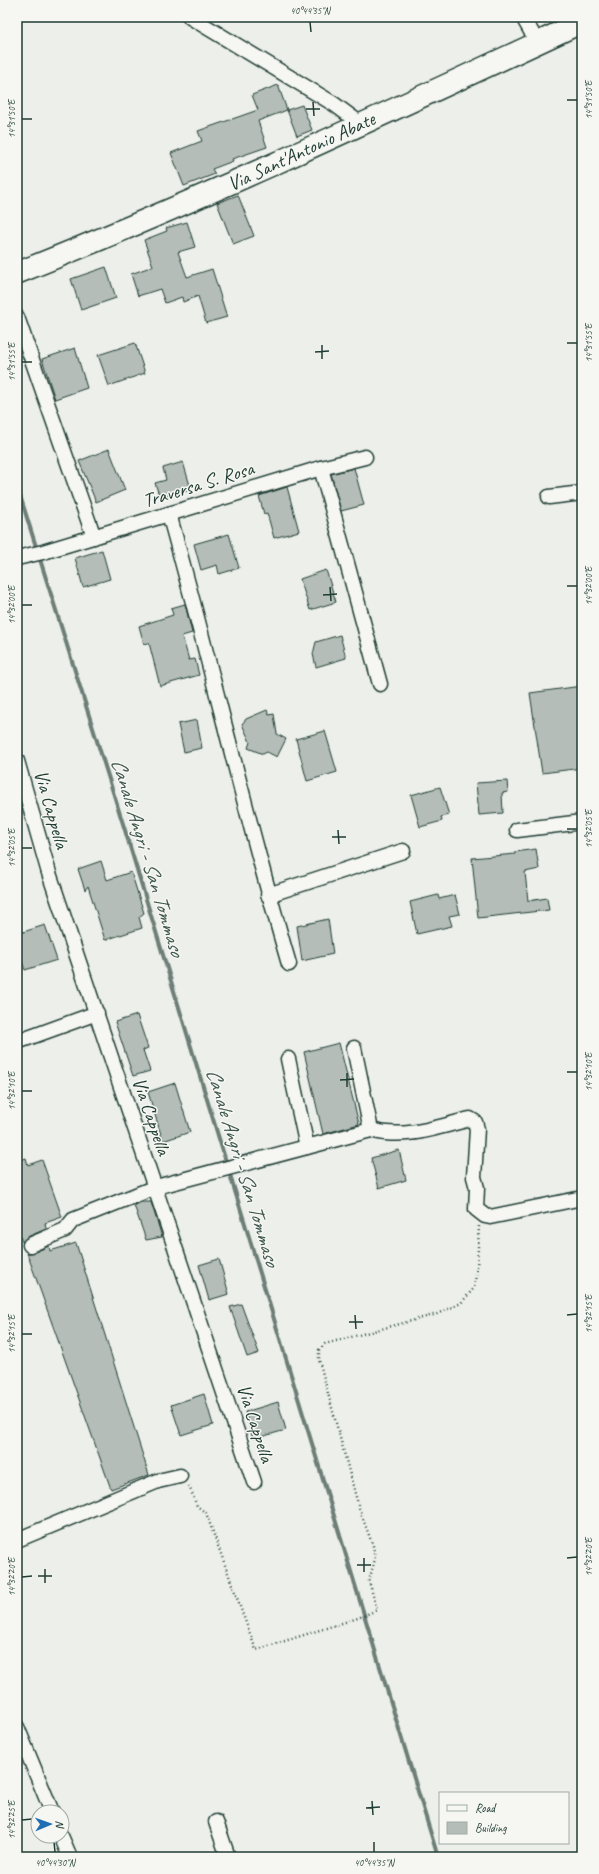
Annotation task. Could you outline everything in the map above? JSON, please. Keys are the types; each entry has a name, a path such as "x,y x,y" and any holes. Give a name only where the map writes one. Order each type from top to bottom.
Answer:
{"street":[{"path":"190,17 334,104 361,124"},
{"path":"523,17 537,42"},
{"name":"Via Sant'Antonio Abate","path":"17,273 168,212 582,22"},
{"path":"17,317 94,537"},
{"name":"Traversa S. Rosa","path":"30,555 321,468 365,457"},
{"path":"321,468 380,684"},
{"path":"549,497 582,493"},
{"path":"169,514 194,601 268,895 288,964"},
{"name":"Via Cappella","path":"17,761 49,873 156,1187 254,1482"},
{"path":"517,830 582,822"},
{"path":"268,895 403,851"},
{"path":"17,1042 97,1013"},
{"path":"354,1048 371,1130"},
{"path":"288,1059 307,1147"},
{"path":"30,1245 65,1230 74,1220 156,1187 371,1130 381,1133 404,1135 470,1119 475,1122 477,1129 474,1177 477,1188 476,1208 485,1216 490,1217 582,1198"},
{"path":"17,1540 158,1481 180,1476"},
{"path":"17,1727 49,1804"},
{"path":"216,1822 228,1857"},
{"path":"64,1844 70,1857"}],"path":[{"path":"180,1476 187,1480 197,1506 206,1513 256,1650 358,1618 373,1613 377,1610 369,1581 375,1559 373,1546 353,1485 319,1360 320,1350 325,1344 437,1314 461,1303 474,1288 477,1269 478,1233 480,1221 485,1216"}],"building":[{"path":"278,85 287,110 258,121 267,147 232,159 233,161 212,169 215,174 184,186 171,153 202,141 198,131 258,110 252,95"},
{"path":"302,105 312,130 297,136 287,110"},
{"path":"238,195 254,236 233,244 217,203"},
{"path":"187,222 195,247 178,252 187,277 212,269 227,317 206,323 198,296 183,302 182,297 165,303 160,289 138,296 131,274 153,266 144,240 167,231 166,228"},
{"path":"106,267 116,298 81,310 71,279"},
{"path":"135,343 145,373 109,386 98,355"},
{"path":"75,348 87,388 55,399 42,359"},
{"path":"109,449 125,490 96,502 79,461"},
{"path":"183,462 191,489 160,498 155,483 166,480 163,468"},
{"path":"354,468 364,505 341,511 331,474"},
{"path":"287,487 299,531 274,538 267,513 264,514 259,496"},
{"path":"229,534 239,568 219,574 217,565 201,570 194,544"},
{"path":"102,550 110,579 83,587 75,558"},
{"path":"326,570 336,602 310,610 300,579"},
{"path":"185,604 192,633 182,636 189,660 195,659 199,675 160,686 149,643 144,644 139,626 173,615 171,608"},
{"path":"340,635 346,658 316,667 313,654 316,642"},
{"path":"582,686 582,768 542,773 530,693"},
{"path":"267,710 269,715 274,714 277,734 286,739 277,757 267,752 263,754 248,748 250,742 242,724 246,719"},
{"path":"197,720 202,748 184,752 178,724"},
{"path":"325,731 337,772 307,781 296,739"},
{"path":"507,781 508,792 502,793 503,813 479,815 476,783"},
{"path":"440,787 449,815 441,817 442,821 420,827 411,795"},
{"path":"536,849 539,869 525,872 528,901 547,898 549,910 478,918 472,858 515,854 515,852"},
{"path":"101,861 107,880 131,872 144,913 139,917 142,928 105,940 88,886 85,890 78,869"},
{"path":"438,895 439,899 455,895 460,914 449,916 452,926 417,934 410,902"},
{"path":"328,919 333,954 302,961 297,926"},
{"path":"45,925 57,960 25,970 17,947 17,934"},
{"path":"137,1015 148,1048 143,1050 150,1071 133,1076 115,1022"},
{"path":"339,1043 359,1124 323,1134 304,1052"},
{"path":"175,1083 190,1132 163,1141 148,1092"},
{"path":"399,1150 406,1180 379,1188 371,1158"},
{"path":"26,1158 28,1165 42,1160 62,1217 45,1223 46,1229 27,1237 22,1242 17,1226 17,1161"},
{"path":"142,1202 151,1202 162,1237 146,1240 134,1205"},
{"path":"76,1243 149,1475 111,1489 27,1253 33,1253 49,1246 50,1251"},
{"path":"219,1259 229,1294 209,1300 199,1265"},
{"path":"241,1304 259,1353 247,1357 230,1307"},
{"path":"204,1394 213,1425 181,1435 171,1405"},
{"path":"278,1402 286,1430 253,1439 245,1412"}],"waterway":[{"name":"Canale Angri - San Tommaso","path":"17,486 124,827 438,1857"}]}
